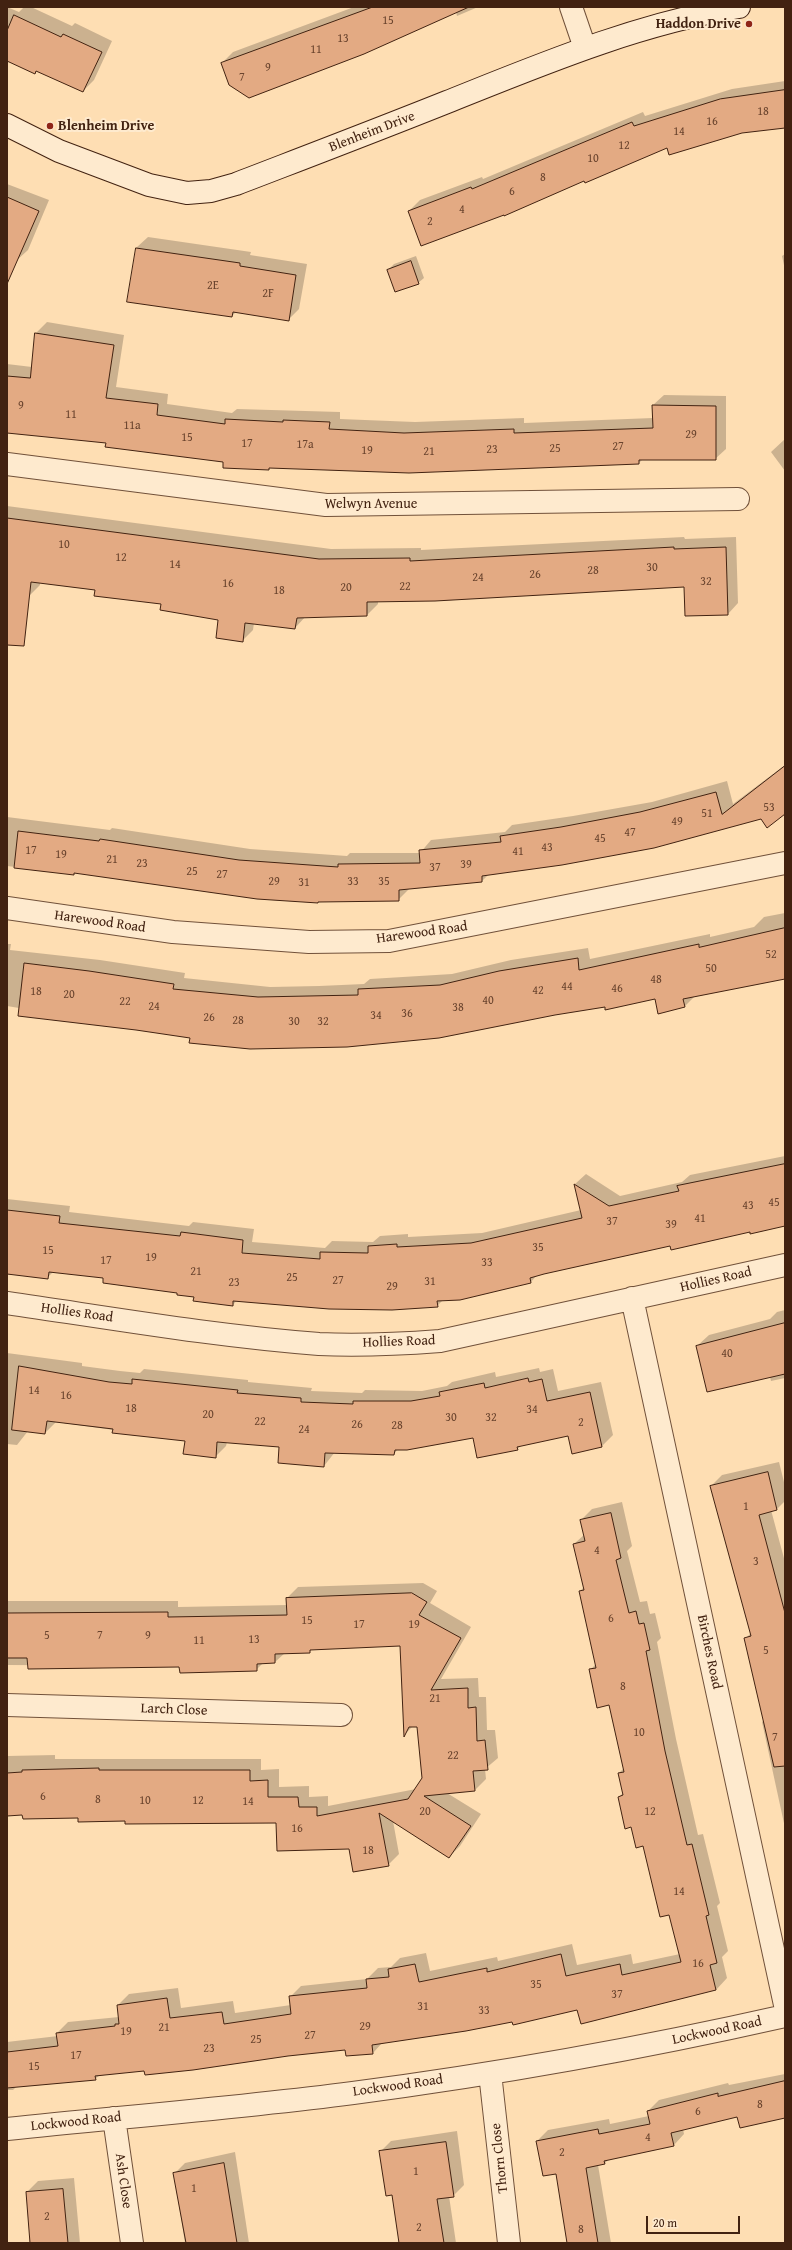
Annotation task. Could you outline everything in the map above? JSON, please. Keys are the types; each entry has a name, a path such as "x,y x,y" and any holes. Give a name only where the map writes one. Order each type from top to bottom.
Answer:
{"street":[{"path":"571,7 585,48"},
{"name":"Blenheim Drive","path":"7,125 59,151 149,185 186,193 211,191 236,184 380,129 585,48 650,28 739,7"},
{"name":"Welwyn Avenue","path":"7,464 326,505 738,499"},
{"name":"Harewood Road","path":"7,908 173,932 309,942 389,941 785,864"},
{"name":"Hollies Road","path":"7,1303 216,1333 320,1344 385,1344 440,1341 785,1265"},
{"name":"Birches Road","path":"632,1298 785,2005"},
{"name":"Larch Close","path":"7,1705 341,1715"},
{"name":"Lockwood Road","path":"7,2129 353,2093 490,2073 687,2038 785,2016"},
{"name":"Thorn Close","path":"490,2073 510,2243"},
{"name":"Ash Close","path":"114,2118 132,2243"}],"building":[{"path":"373,7 469,7 364,54 249,98 229,85 221,63"},
{"path":"14,15 61,37 63,34 102,52 83,92 36,71 35,74 7,61 7,31"},
{"path":"785,90 785,128 742,133 669,155 667,148 585,183 584,181 504,216 421,246 408,211 471,187 472,189 632,122 634,126 720,99"},
{"path":"7,197 39,211 7,284"},
{"path":"136,248 240,263 240,266 296,275 289,321 233,312 232,317 127,302"},
{"path":"411,261 419,284 395,292 387,270"},
{"path":"35,333 114,345 106,398 158,404 157,415 225,424 225,419 283,422 283,420 330,422 329,429 404,433 514,429 514,433 653,428 652,405 716,406 716,460 639,460 639,464 409,473 269,468 269,470 223,468 223,462 105,447 106,443 7,433 7,376 30,378"},
{"path":"7,518 319,559 410,558 410,561 674,547 674,549 726,547 728,615 685,616 684,587 435,601 367,602 367,616 297,618 295,629 245,623 243,642 216,638 218,620 160,610 161,604 94,596 95,590 31,582 24,646 7,645"},
{"path":"785,766 785,814 767,828 761,819 654,848 562,865 482,876 482,882 399,890 399,901 318,903 257,899 74,873 74,875 14,868 18,831 99,841 100,839 239,860 338,867 338,864 420,863 419,850 501,842 500,836 561,827 640,812 716,792 722,814"},
{"path":"785,928 785,979 683,999 685,1007 658,1014 655,999 605,1010 605,1007 555,1015 439,1038 347,1047 250,1049 189,1043 190,1038 136,1030 18,1016 24,963 174,984 173,989 258,997 358,995 358,989 440,985 499,971 578,958 579,970 699,944 699,947"},
{"path":"785,1164 785,1226 750,1234 750,1232 671,1250 670,1246 544,1274 530,1278 531,1283 460,1300 437,1301 438,1307 392,1310 329,1309 233,1301 233,1306 193,1301 194,1297 177,1295 177,1293 103,1283 103,1278 49,1272 48,1279 7,1274 7,1210 60,1216 59,1223 180,1236 181,1232 243,1240 242,1253 320,1259 320,1252 368,1253 368,1246 397,1244 397,1247 471,1243 582,1218 574,1184 609,1206 679,1191 677,1186"},
{"path":"785,1323 785,1374 707,1392 696,1346"},
{"path":"19,1366 109,1382 132,1384 132,1379 238,1390 237,1393 301,1398 301,1402 353,1404 353,1401 411,1401 440,1396 439,1392 484,1383 485,1388 528,1378 529,1382 542,1379 547,1401 590,1392 602,1447 572,1454 568,1436 517,1447 518,1450 477,1458 473,1438 407,1450 395,1450 394,1455 325,1453 324,1467 278,1463 279,1447 217,1442 216,1458 183,1454 185,1441 112,1433 113,1429 47,1421 45,1434 12,1430"},
{"path":"768,1472 777,1510 759,1515 785,1613 785,1766 774,1767 744,1638 751,1636 710,1486"},
{"path":"611,1513 621,1558 616,1560 629,1613 636,1611 639,1624 644,1623 650,1650 646,1651 665,1751 687,1845 692,1844 709,1915 706,1916 717,1963 710,1965 716,1990 581,2024 577,2010 513,2025 512,2022 466,2031 372,2045 373,2054 346,2056 345,2050 288,2056 193,2070 145,2075 144,2071 95,2076 96,2080 7,2088 7,2052 58,2046 56,2033 115,2026 115,2024 119,2024 117,2005 167,1998 170,2018 222,2012 224,2024 291,2014 289,1996 367,1988 366,1979 389,1977 388,1969 415,1964 419,1982 487,1968 487,1972 561,1954 566,1976 620,1964 622,1975 681,1962 669,1915 660,1917 643,1846 636,1848 631,1827 625,1829 618,1797 623,1795 618,1773 624,1772 609,1705 597,1708 589,1669 596,1668 579,1591 584,1590 573,1544 585,1541 580,1520"},
{"path":"412,1593 427,1602 419,1615 461,1638 431,1690 468,1688 468,1708 476,1707 477,1741 485,1740 488,1770 473,1771 475,1791 424,1796 471,1826 449,1858 379,1813 389,1866 353,1872 349,1849 277,1851 276,1823 125,1824 125,1821 78,1822 78,1818 23,1819 22,1815 7,1816 7,1773 22,1772 22,1770 99,1768 99,1770 250,1770 250,1781 268,1780 268,1797 298,1797 299,1807 317,1807 317,1816 408,1799 422,1778 417,1727 409,1727 404,1737 400,1646 310,1650 310,1653 275,1654 275,1663 257,1664 257,1671 180,1673 179,1667 28,1669 27,1658 7,1658 7,1613 168,1612 168,1617 287,1615 286,1598"},
{"path":"785,2081 785,2118 740,2128 737,2117 671,2133 674,2146 604,2161 605,2164 586,2168 598,2243 567,2243 556,2174 543,2176 536,2141 598,2129 599,2134 650,2124 647,2111 718,2093 718,2096"},
{"path":"446,2142 454,2197 437,2199 444,2243 399,2243 392,2195 386,2196 379,2151"},
{"path":"224,2163 237,2243 186,2243 173,2173"},
{"path":"63,2189 68,2243 30,2243 26,2192"}],"place":[{"name":"Haddon Drive","path":"749,24"},
{"name":"Blenheim Drive","path":"50,126"}]}
